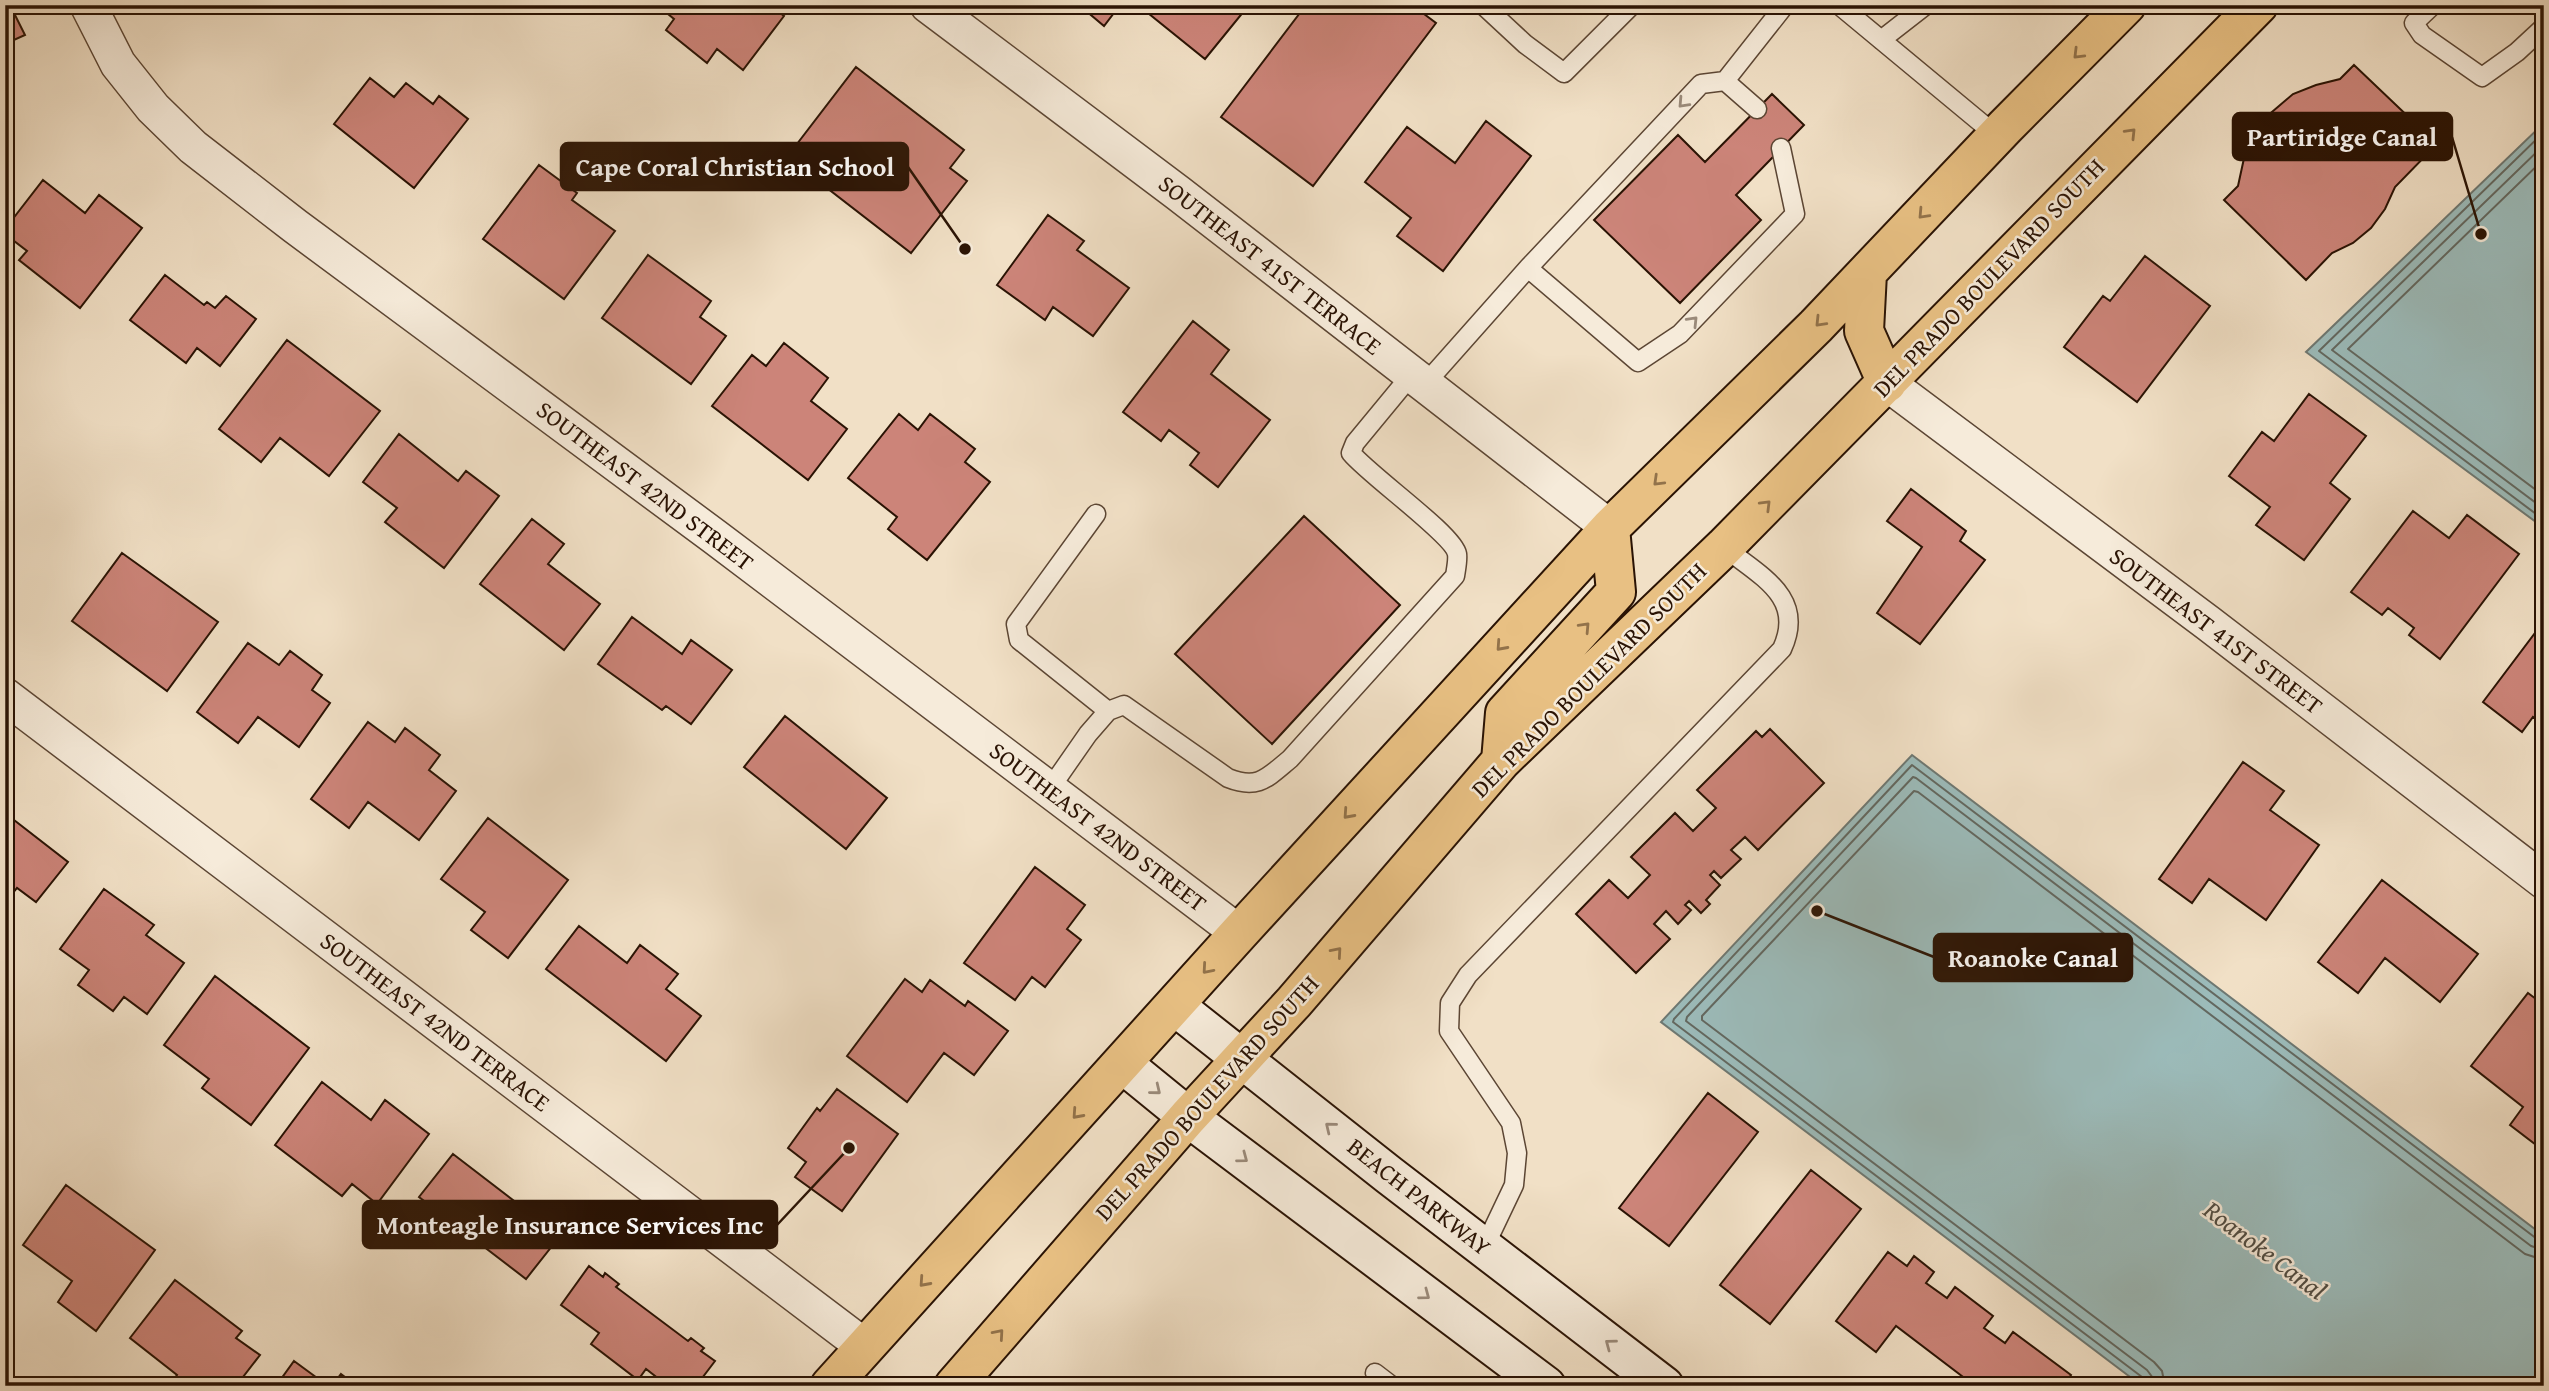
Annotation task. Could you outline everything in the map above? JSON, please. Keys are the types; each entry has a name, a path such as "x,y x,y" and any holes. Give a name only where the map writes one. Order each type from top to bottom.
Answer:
{"main road":[{"path":"830,1386 1610,528 1816,326 2126,5"},
{"name":"DEL PRADO BOULEVARD SOUTH","path":"954,1386 1188,1117 1294,1002 1501,761 1724,547 2258,5"},
{"path":"1867,272 1864,331 1887,383"},
{"path":"1501,761 1504,713 1616,592 1610,528"},
{"path":"865,1347 870,1386"}],"street":[{"name":"SOUTHEAST 42ND STREET","path":"88,5 118,64 153,108 193,147 1239,933"},
{"name":"SOUTHEAST 41ST TERRACE","path":"928,5 1178,193 1610,528"},
{"name":"SOUTHEAST 41ST STREET","path":"1887,383 2208,623 2544,881"},
{"name":"SOUTHEAST 42ND TERRACE","path":"5,696 865,1347"},
{"name":"BEACH PARKWAY","path":"1175,1006 1664,1386"},
{"path":"1123,1064 1188,1117 1546,1386"}],"lane":[{"path":"1483,5 1525,44 1564,73 1632,5"},
{"path":"1049,790 1088,734 1108,712 1124,705 1228,778 1244,785 1261,782 1290,759 1309,739 1455,576 1457,553 1447,537 1363,467 1351,453 1355,443 1528,268 1701,84 1726,81 1785,5"},
{"path":"1839,5 1997,136"},
{"path":"1881,40 1926,5"},
{"path":"2433,5 2414,23 2422,35 2482,77 2517,52 2544,27"},
{"path":"1726,81 1757,109"},
{"path":"1528,268 1638,362 1680,334 1795,214 1781,148"},
{"path":"1096,514 1016,624 1019,640 1108,712"},
{"path":"1485,1248 1514,1185 1517,1153 1511,1123 1449,1031 1450,1003 1468,975 1782,649 1790,632 1788,605 1776,589 1724,547"},
{"path":"1375,1373 1392,1386"}],"water":[{"path":"2544,123 2544,528 2306,352"},
{"path":"1912,755 2544,1236 2544,1386 2142,1386 1661,1022"}],"building":[{"path":"5,5 10,5 25,35 5,44"},
{"path":"657,5 770,5 784,16 743,70 717,49 707,63 666,30 674,19"},
{"path":"1079,5 1120,5 1104,26"},
{"path":"1138,5 1249,5 1205,59"},
{"path":"1306,5 1412,5 1436,23 1313,186 1221,117"},
{"path":"2354,65 2437,144 2395,187 2385,209 2371,228 2353,243 2332,253 2306,280 2224,200 2238,186 2246,149 2265,118 2293,94 2340,79"},
{"path":"856,67 964,150 950,168 967,181 911,253 787,157"},
{"path":"370,78 394,97 406,83 433,104 439,96 468,119 414,188 334,124"},
{"path":"1772,94 1804,125 1736,195 1761,220 1680,303 1594,220 1678,135 1705,162"},
{"path":"1486,121 1531,156 1443,271 1397,236 1411,218 1365,182 1407,127 1455,163"},
{"path":"539,165 577,193 572,200 615,231 564,299 483,239"},
{"path":"43,180 85,213 99,195 142,228 80,308 19,260 27,251 5,234 5,229"},
{"path":"1048,215 1084,241 1077,250 1129,288 1093,336 1053,307 1045,320 997,285"},
{"path":"648,255 711,301 700,317 726,336 691,384 602,318"},
{"path":"2145,256 2210,306 2137,402 2064,347 2103,296 2110,301"},
{"path":"165,275 204,305 207,302 215,308 226,296 256,319 220,366 197,348 186,363 130,320"},
{"path":"1193,321 1229,350 1211,374 1270,420 1218,487 1190,465 1199,453 1169,430 1161,441 1123,412"},
{"path":"287,340 380,411 329,476 280,438 261,462 219,429"},
{"path":"784,343 828,378 811,401 847,429 808,480 712,406 752,355 766,366"},
{"path":"2309,394 2366,436 2330,483 2350,499 2304,560 2256,525 2270,507 2229,476 2262,432 2274,441"},
{"path":"899,414 918,430 930,414 975,449 965,462 990,482 927,560 888,529 897,517 848,478"},
{"path":"399,434 458,481 466,471 499,496 444,568 385,522 397,508 363,482"},
{"path":"1911,489 1966,531 1960,541 1985,560 1920,644 1877,613 1922,547 1887,521"},
{"path":"2413,511 2449,538 2467,515 2519,554 2440,659 2409,635 2414,628 2388,608 2382,615 2351,592"},
{"path":"1304,516 1400,605 1272,744 1175,654"},
{"path":"532,519 564,544 548,564 600,604 564,650 480,584"},
{"path":"122,553 218,622 167,691 72,621"},
{"path":"632,617 682,654 691,640 732,670 691,724 666,706 662,710 598,664"},
{"path":"2544,621 2544,725 2533,717 2522,732 2483,702"},
{"path":"248,643 279,665 290,651 322,675 312,690 330,703 299,747 258,717 238,743 197,712"},
{"path":"785,716 887,798 846,849 744,767"},
{"path":"368,722 395,742 405,728 440,755 429,770 456,791 419,840 368,802 349,828 311,799"},
{"path":"1770,729 1824,783 1758,850 1745,837 1731,850 1741,859 1721,878 1714,871 1710,875 1720,885 1706,900 1710,904 1701,913 1689,901 1685,905 1691,910 1678,924 1666,911 1654,924 1670,939 1636,973 1576,914 1609,880 1628,898 1650,875 1631,857 1675,813 1693,831 1716,808 1697,790 1756,731 1762,737"},
{"path":"2243,762 2284,791 2270,810 2319,845 2266,920 2209,879 2192,903 2159,879"},
{"path":"5,813 68,862 36,902 17,888 5,903"},
{"path":"488,818 568,880 508,958 471,930 485,912 441,879"},
{"path":"1035,867 1085,905 1067,929 1081,940 1045,987 1032,977 1015,1000 964,963"},
{"path":"2382,880 2478,954 2440,1002 2385,958 2358,993 2318,962"},
{"path":"104,889 154,925 146,935 184,963 147,1014 124,997 113,1011 78,985 89,970 60,949"},
{"path":"579,926 627,963 640,945 678,974 666,989 701,1016 666,1061 546,969"},
{"path":"215,976 309,1048 251,1125 202,1088 209,1079 164,1045"},
{"path":"905,979 922,992 930,980 965,1006 968,1001 1008,1031 974,1075 944,1053 907,1102 847,1056"},
{"path":"2528,993 2544,1005 2544,1151 2510,1125 2523,1107 2471,1066"},
{"path":"322,1082 371,1120 385,1100 429,1134 377,1204 352,1184 342,1196 275,1145"},
{"path":"837,1089 898,1134 842,1211 795,1177 806,1162 788,1148 817,1108 820,1111"},
{"path":"1708,1093 1758,1132 1669,1246 1619,1208"},
{"path":"453,1154 560,1236 526,1279 419,1197"},
{"path":"1811,1170 1861,1209 1770,1324 1720,1285"},
{"path":"66,1185 155,1250 96,1331 58,1302 72,1281 23,1245"},
{"path":"1888,1252 1907,1266 1914,1256 1934,1272 1926,1283 1947,1298 1955,1287 1993,1316 1984,1328 2005,1343 2013,1332 2071,1375 2064,1386 1975,1386 1896,1326 1876,1352 1836,1321"},
{"path":"589,1266 603,1277 605,1273 619,1284 616,1287 688,1341 691,1338 704,1348 701,1351 715,1361 696,1386 668,1386 646,1369 638,1380 591,1344 599,1333 561,1305"},
{"path":"175,1280 242,1331 236,1338 260,1355 236,1386 169,1386 177,1375 130,1338"},
{"path":"294,1361 328,1386 276,1386"},
{"path":"341,1374 357,1386 332,1386"}],"place":[{"name":"Partiridge Canal","path":"2481,234"},
{"name":"Cape Coral Christian School","path":"965,249"},
{"name":"Roanoke Canal","path":"1817,911"},
{"name":"Monteagle Insurance Services Inc","path":"849,1148"}]}
